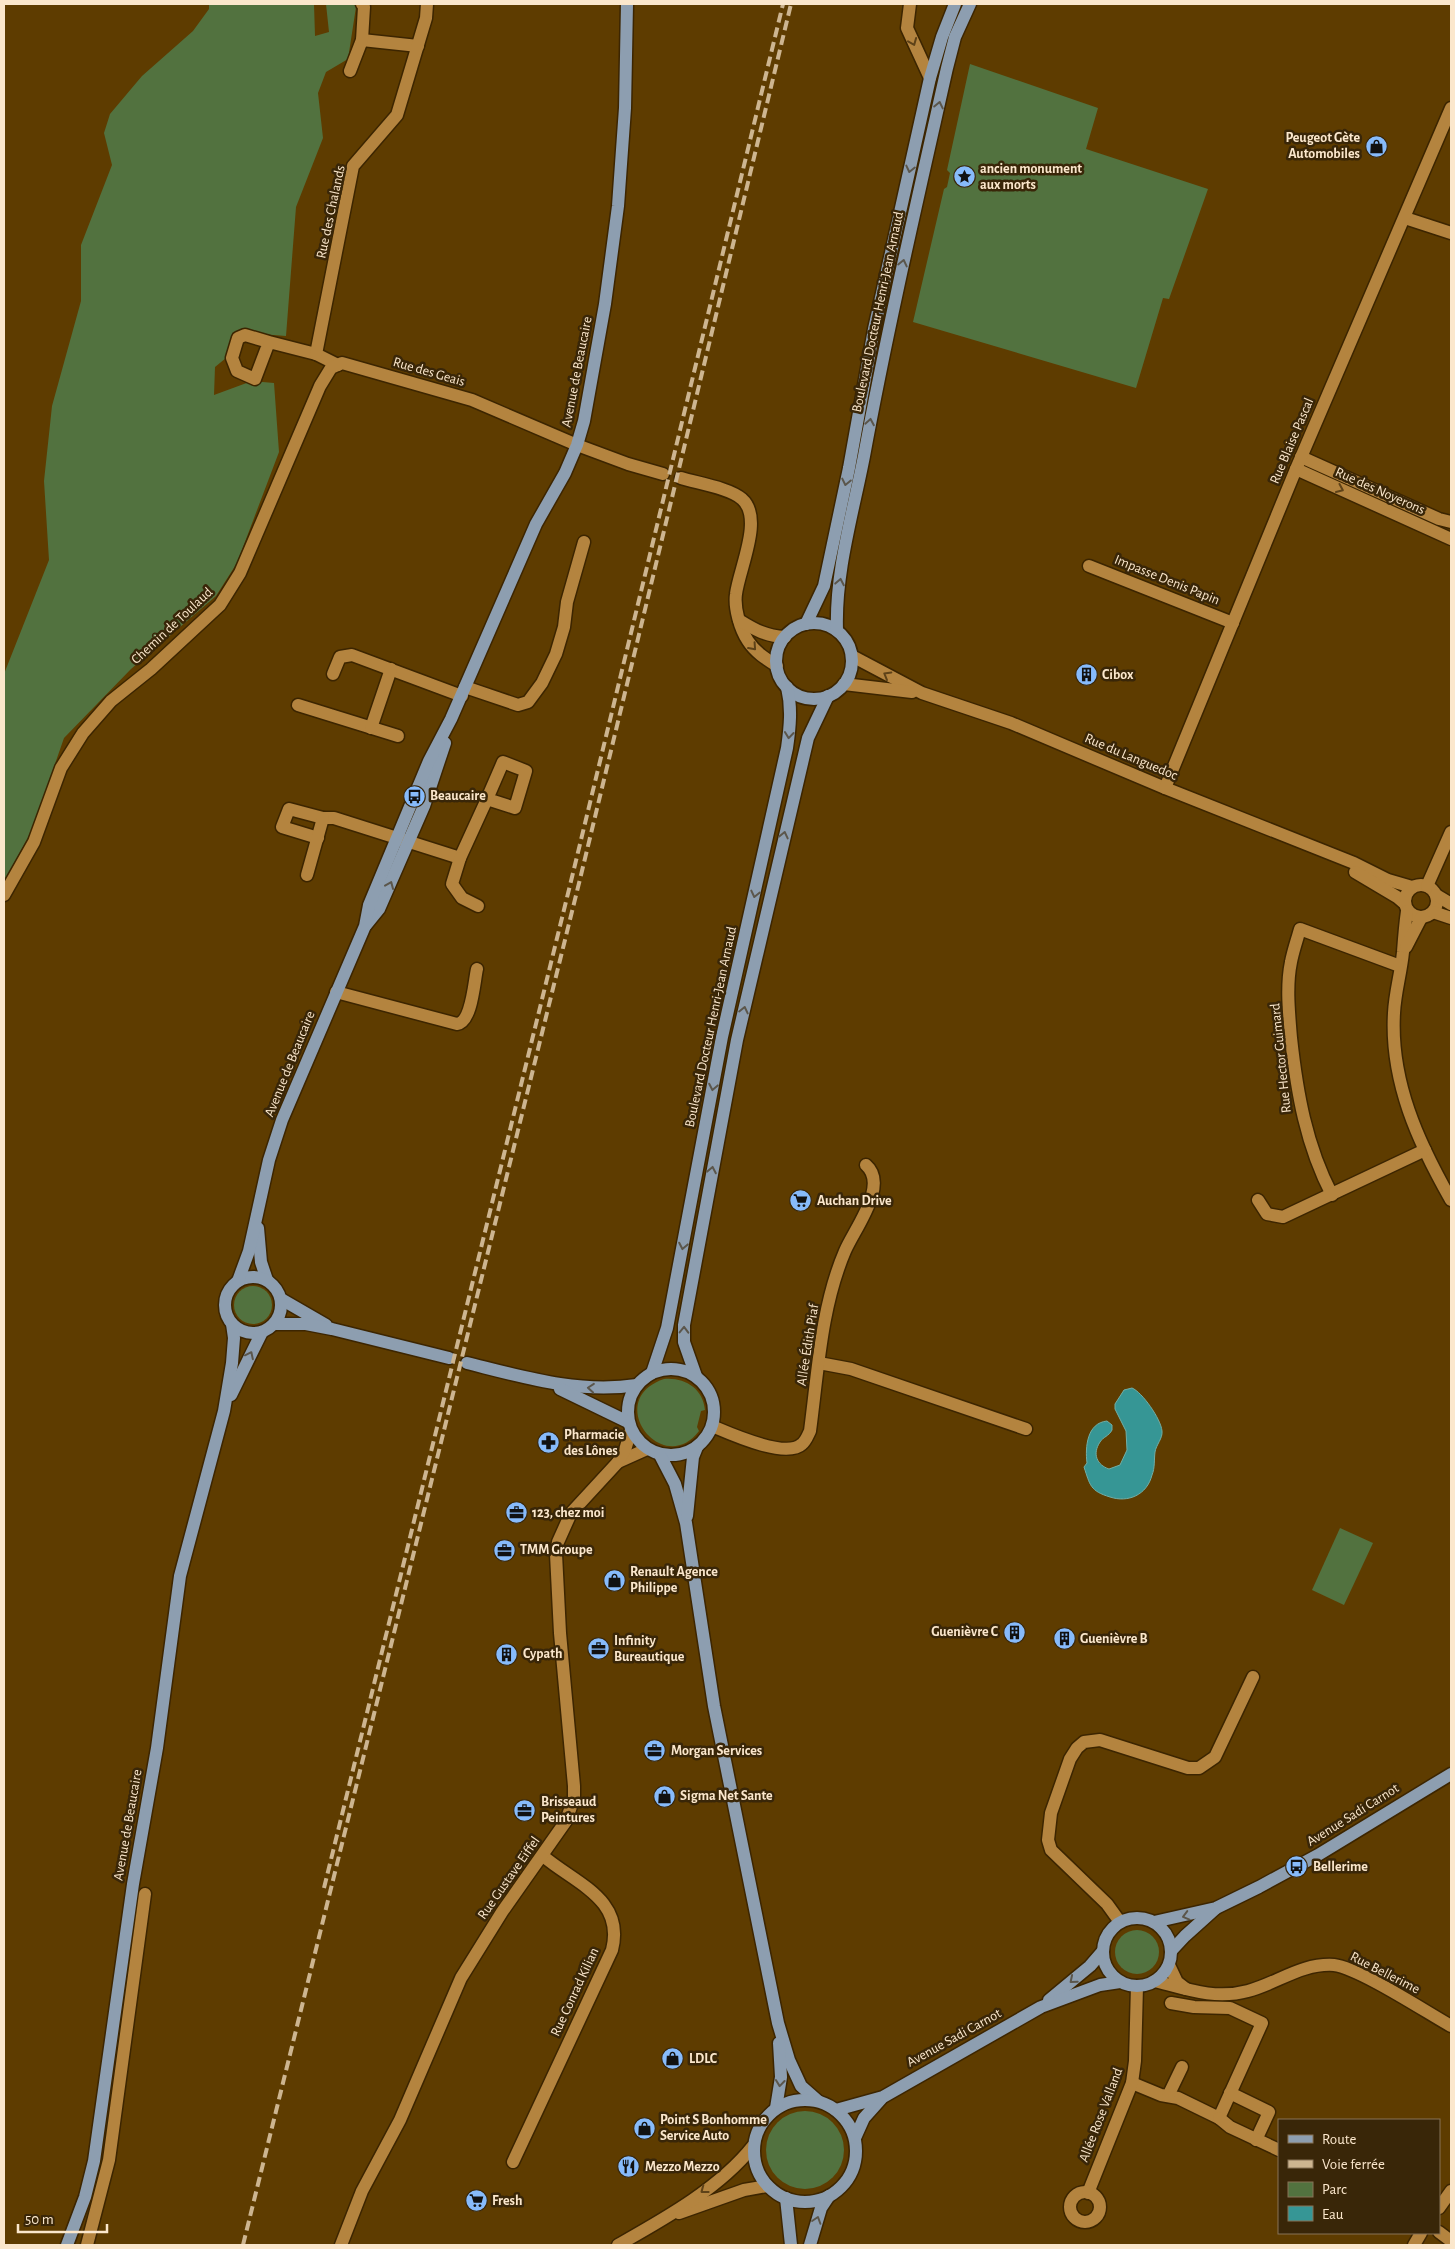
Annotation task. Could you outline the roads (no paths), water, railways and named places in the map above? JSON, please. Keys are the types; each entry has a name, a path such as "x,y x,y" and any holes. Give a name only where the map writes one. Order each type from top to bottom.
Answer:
{"main road":[{"name":"Avenue de Beaucaire","path":"238,1281 249,1251 269,1160 282,1120 365,926 380,909 402,841 437,772 452,719 536,524 565,473 577,445 584,421 605,304 618,206 625,108 627,4"},
{"name":"Boulevard Docteur Henri-Jean Arnaud","path":"806,624 824,586 849,468 874,329 930,78 955,4"},
{"name":"Boulevard Docteur Henri-Jean Arnaud","path":"837,630 837,598 885,341 947,68 956,36 970,4"},
{"path":"806,624 822,624 837,630 849,646 852,656 852,667 844,684 828,696 806,698 796,694 787,687 780,677 777,666 779,646 791,631 806,624"},
{"name":"Boulevard Docteur Henri-Jean Arnaud","path":"652,1373 667,1328 722,1037 787,748 791,718 787,687"},
{"name":"Boulevard Docteur Henri-Jean Arnaud","path":"696,1376 684,1342 684,1325 718,1135 737,1040 806,748 814,725 828,696"},
{"name":"Avenue de Beaucaire","path":"257,1218 261,1262 267,1280"},
{"path":"252,1277 267,1280 274,1285 281,1299 281,1312 274,1324 262,1332 246,1332 232,1324 226,1312 226,1298 233,1286 238,1281 252,1277"},
{"path":"281,1299 332,1329"},
{"name":"Avenue de Beaucaire","path":"67,2245 85,2197 94,2161 126,1929 157,1748 180,1576 224,1411 232,1363 234,1338 232,1324"},
{"path":"274,1324 306,1324 332,1329 449,1358"},
{"name":"Avenue de Beaucaire","path":"224,1411 262,1332"},
{"path":"467,1363 544,1382 598,1388 637,1384"},
{"path":"670,1369 688,1372 696,1376 710,1393 714,1415 712,1426 706,1438 697,1447 680,1455 660,1454 647,1449 640,1443 630,1426 628,1402 637,1384 652,1373 670,1369"},
{"path":"544,1382 630,1426"},
{"path":"686,1523 697,1447"},
{"path":"660,1454 675,1484 686,1523 714,1706 778,2023 801,2086 818,2101 836,2110 844,2117 855,2138 856,2152 854,2165 849,2177 840,2188 829,2196 820,2208 810,2245"},
{"name":"Avenue Sadi Carnot","path":"1171,1950 1216,1908 1311,1859 1451,1774"},
{"name":"Avenue Sadi Carnot","path":"1154,1922 1216,1908"},
{"path":"1137,1918 1154,1922 1166,1934 1171,1950 1169,1965 1155,1981 1137,1986 1120,1982 1107,1969 1103,1951 1107,1935 1120,1922 1137,1918"},
{"name":"Avenue Sadi Carnot","path":"1041,2007 1090,1966 1103,1951"},
{"name":"Avenue Sadi Carnot","path":"836,2110 883,2097 1041,2007 1100,1985 1120,1982"},
{"path":"776,2108 781,2077 778,2023"},
{"name":"Avenue Sadi Carnot","path":"855,2138 864,2118 883,2097"},
{"path":"818,2101 796,2100 776,2108 760,2124 754,2146 754,2161 759,2174 767,2186 786,2198 808,2202 829,2196"},
{"path":"786,2198 791,2245"}],"street":[{"path":"350,71 362,40 364,7 362,4"},
{"name":"Rue des Chalands","path":"316,354 353,166 397,116 426,18 426,4"},
{"path":"910,4 907,28 930,78"},
{"path":"362,40 418,46"},
{"name":"Rue Blaise Pascal","path":"1165,788 1301,457 1451,108"},
{"path":"1405,218 1451,233"},
{"name":"Rue des Geais","path":"269,342 316,354 338,365 342,363 472,400 577,445"},
{"name":"Chemin de Toulaud","path":"4,895 34,842 61,768 83,733 111,701 151,669 220,605 240,573 320,386 331,368 338,365"},
{"path":"577,445 628,464 663,474"},
{"name":"Rue des Noyerons","path":"1301,457 1439,519 1451,522"},
{"name":"Rue des Noyerons","path":"1296,469 1451,539"},
{"path":"681,478 734,494 742,498 749,507 752,526 736,594 736,607 748,642 777,666"},
{"path":"333,674 340,657 352,655 391,670 463,692 518,705 528,702 542,683 556,654 564,627 567,602 584,542"},
{"name":"Impasse Denis Papin","path":"1089,566 1233,623"},
{"path":"739,620 755,631 765,635 785,637"},
{"name":"Rue du Languedoc","path":"852,656 922,693 1011,722 1325,854 1354,863 1388,880 1412,887"},
{"path":"371,728 391,670"},
{"name":"Rue du Languedoc","path":"844,684 922,693"},
{"path":"298,705 398,736"},
{"path":"478,906 462,898 452,884 460,858 487,799"},
{"path":"318,838 282,826 289,809 323,818 334,818 460,858"},
{"path":"306,875 323,818"},
{"path":"1401,960 1427,915 1437,904 1432,890 1451,832"},
{"name":"Rue du Languedoc","path":"1325,854 1390,892 1406,907"},
{"path":"1451,904 1432,890 1412,887 1406,894 1401,960 1394,1014 1394,1045 1400,1084 1408,1111 1425,1150 1451,1200"},
{"path":"1406,907 1411,914 1451,918"},
{"name":"Rue Hector Guimard","path":"1332,1195 1318,1169 1304,1125 1294,1067 1289,997 1291,962 1300,929 1401,960"},
{"path":"336,992 457,1024 461,1023 468,1016 477,969"},
{"path":"1258,1200 1267,1214 1283,1217 1425,1150"},
{"name":"Allée Édith Piaf","path":"712,1426 772,1446 794,1448 802,1444 810,1431 822,1332 839,1268 875,1189 874,1175 866,1165"},
{"path":"819,1363 851,1369 1026,1429"},
{"name":"Rue Gustave Eiffel","path":"340,2245 362,2190 400,2120 461,1978 502,1912 566,1821 574,1798 556,1578 557,1548 564,1525 571,1513 618,1462 626,1450 630,1426"},
{"name":"Rue Gustave Eiffel","path":"618,1462 647,1449"},
{"path":"1120,1922 1107,1904 1051,1850 1048,1840 1051,1812 1070,1759 1077,1748 1084,1742 1100,1740 1188,1768 1199,1768 1215,1757 1253,1677"},
{"name":"Rue Conrad Kilian","path":"513,2162 612,1950 615,1938 614,1920 606,1905 543,1856"},
{"path":"87,2245 109,2160 145,1894"},
{"path":"1169,1965 1176,1982 1186,1989"},
{"name":"Rue Bellerime","path":"1155,1981 1202,1994 1226,1995 1248,1991 1273,1982 1292,1972 1318,1965 1336,1965 1356,1972 1451,2026"},
{"name":"Allée Rose Valland","path":"1088,2193 1132,2082 1135,2061 1137,1986"},
{"path":"1171,2002 1194,2007 1230,2008 1262,2023 1219,2118"},
{"path":"1168,2096 1182,2067"},
{"path":"1132,2082 1161,2095 1178,2098 1219,2118 1230,2127 1278,2150"},
{"path":"1230,2093 1269,2112 1256,2140"},
{"path":"618,2245 669,2216 733,2169 754,2146"},
{"path":"669,2216 744,2190 767,2186"},
{"path":"1440,2207 1451,2191"},
{"path":"1440,2233 1451,2241"},
{"path":"1414,2245 1420,2234"}],"water":[{"path":"1132,1388 1150,1406 1161,1426 1162,1434 1155,1452 1153,1472 1146,1488 1136,1496 1117,1499 1098,1492 1090,1483 1084,1467 1087,1463 1086,1450 1091,1431 1095,1426 1107,1421 1112,1425 1112,1430 1101,1440 1096,1451 1097,1459 1101,1465 1109,1469 1120,1465 1127,1450 1126,1431 1115,1409 1115,1404 1124,1390"}],"railway":[{"path":"324,1888 573,873 783,4"},
{"path":"243,2245 581,875 791,4"}],"place":[{"name":"Peugeot Gète Automobiles","path":"1376,146"},
{"name":"ancien monument aux morts","path":"964,177"},
{"name":"Cibox","path":"1086,675"},
{"name":"Beaucaire","path":"414,796"},
{"name":"Auchan Drive","path":"801,1201"},
{"name":"Pharmacie des Lônes","path":"548,1443"},
{"name":"123, chez moi","path":"516,1513"},
{"name":"TMM Groupe","path":"504,1550"},
{"name":"Renault Agence Philippe","path":"614,1580"},
{"name":"Guenièvre C","path":"1014,1632"},
{"name":"Guenièvre B","path":"1064,1639"},
{"name":"Infinity Bureautique","path":"598,1649"},
{"name":"Cypath","path":"507,1654"},
{"name":"Morgan Services","path":"655,1751"},
{"name":"Sigma Net Sante","path":"664,1796"},
{"name":"Brisseaud Peintures","path":"525,1810"},
{"name":"Bellerime","path":"1297,1867"},
{"name":"LDLC","path":"673,2059"},
{"name":"Point S Bonhomme Service Auto","path":"644,2128"},
{"name":"Mezzo Mezzo","path":"629,2167"},
{"name":"Fresh","path":"476,2201"}]}
